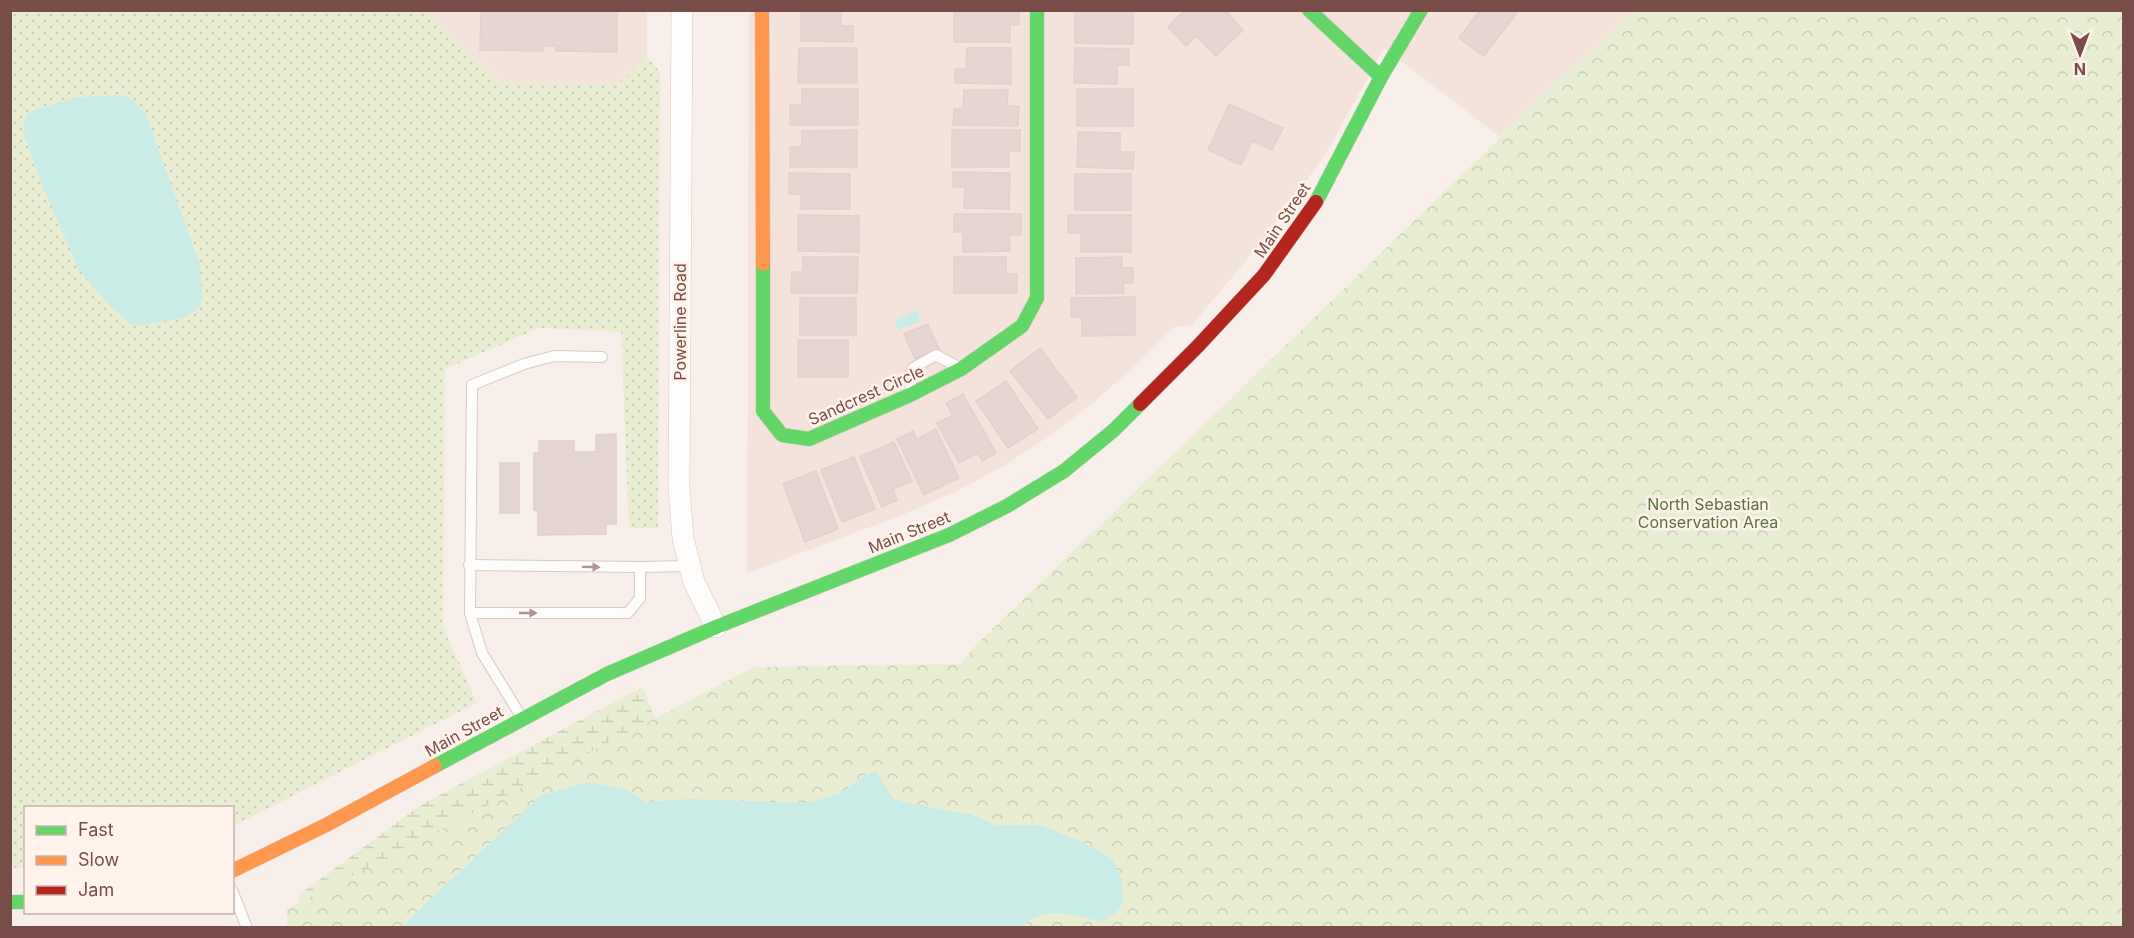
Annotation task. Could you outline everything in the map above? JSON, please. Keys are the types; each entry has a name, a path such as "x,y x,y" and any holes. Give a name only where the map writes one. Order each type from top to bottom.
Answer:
{"street":[{"name":"Powerline Road","path":"682,10 679,488 683,538 694,582 716,627"},
{"name":"Sandcrest Circle","path":"762,10 763,411 782,435 809,439 910,395 961,369 1022,326 1037,298 1037,10"},
{"path":"1309,10 1381,77"},
{"name":"Main Street","path":"234,870 326,825 607,674 716,627 949,535 1007,506 1064,471 1114,430 1198,346 1264,275 1318,199 1381,77 1421,10"}],"lane":[{"path":"910,395 913,368 936,355 961,369"},
{"path":"522,718 482,653 470,613 472,385 524,364 554,356 602,357"},
{"path":"469,565 690,566"},
{"path":"470,613 628,613 640,598 640,567"},
{"path":"234,895 247,927"}],"shaded area":[{"path":"424,11 647,11 647,57 619,83 500,82"},
{"path":"749,11 1631,11 1500,137 1384,48 1325,155 1265,238 1192,325 1174,327 1135,366 1095,401 1051,435 1004,466 953,493 897,517 747,573"}],"green space":[{"path":"10,11 424,11 500,82 619,83 647,57 660,72 658,528 629,528 621,332 539,328 445,369 443,627 477,703 234,825 234,806 24,806 24,867 11,868"},
{"name":"North Sebastian Conservation Area","path":"1631,11 2123,11 2123,927 287,928 287,909 754,667 961,664 974,647"},
{"path":"640,688 645,691 654,717 645,746 297,928 300,894 421,805"}],"water":[{"path":"121,95 131,99 145,112 200,265 202,297 200,307 183,318 133,325 111,307 79,270 43,187 24,135 26,116 34,110 78,97"},
{"path":"917,310 921,321 899,330 894,320"},
{"path":"876,772 893,798 904,802 976,816 995,825 1041,825 1093,847 1112,859 1122,879 1123,900 1119,910 1103,922 1070,914 1050,913 1030,920 1021,928 401,927 540,796 584,783 596,783 628,790 646,802 689,799 807,803 839,794 865,775"}],"building":[{"path":"481,10 617,10 617,52 556,51 556,46 543,46 543,51 480,50"},
{"path":"801,10 841,10 841,26 853,26 853,42 801,41"},
{"path":"954,10 1019,10 1019,25 1010,25 1010,42 954,42"},
{"path":"1075,10 1133,10 1133,44 1075,43"},
{"path":"1185,10 1225,10 1243,30 1216,56 1196,36 1186,46 1168,27"},
{"path":"1480,10 1519,10 1484,56 1459,38"},
{"path":"799,48 857,48 857,83 798,83"},
{"path":"967,48 1011,48 1011,84 955,83 955,69 966,69"},
{"path":"1075,48 1129,49 1129,65 1117,65 1117,84 1074,83"},
{"path":"802,89 858,89 858,125 790,125 790,105 802,105"},
{"path":"1077,89 1133,89 1133,126 1077,126"},
{"path":"964,90 1008,90 1007,106 1019,106 1018,126 953,125 954,109 963,109"},
{"path":"1229,104 1283,128 1272,150 1252,141 1241,165 1208,150"},
{"path":"857,130 857,167 790,167 790,147 802,147 802,131"},
{"path":"952,130 1020,130 1020,151 1009,151 1009,167 952,167"},
{"path":"1078,132 1120,133 1120,152 1134,152 1133,169 1077,167"},
{"path":"953,172 1010,173 1009,209 964,208 965,187 953,187"},
{"path":"789,173 850,174 850,209 801,209 801,194 789,194"},
{"path":"1075,174 1131,174 1131,210 1075,210"},
{"path":"954,214 1021,214 1021,235 1009,235 1010,251 963,252 963,232 954,232"},
{"path":"798,215 859,216 859,252 798,251"},
{"path":"1068,215 1131,215 1131,252 1081,252 1081,233 1068,233"},
{"path":"803,257 858,257 857,293 791,293 792,272 803,272"},
{"path":"954,257 1006,257 1006,274 1017,274 1017,293 954,293"},
{"path":"1122,257 1122,268 1133,268 1133,283 1123,283 1124,293 1076,294 1076,258"},
{"path":"1135,297 1135,335 1082,336 1082,317 1071,317 1071,298"},
{"path":"800,298 856,298 856,335 800,335"},
{"path":"928,324 939,349 915,359 904,334"},
{"path":"798,340 848,340 848,377 798,377"},
{"path":"1040,348 1077,397 1048,419 1010,371"},
{"path":"1006,381 1038,429 1008,448 976,401"},
{"path":"963,394 996,453 982,461 978,453 959,463 937,423 953,415 946,403"},
{"path":"936,429 959,478 924,495 897,439 913,431 917,439"},
{"path":"616,434 616,524 606,524 606,534 538,535 538,510 534,510 534,453 539,453 539,441 574,441 574,452 596,452 596,435"},
{"path":"894,442 912,481 893,489 897,500 882,507 860,457"},
{"path":"854,457 875,509 842,522 821,470"},
{"path":"500,463 519,463 519,513 500,513"},
{"path":"816,471 838,529 805,542 783,484"}],"traffic: fast":[{"path":"763,264 763,411 782,435 809,439 910,395 961,369 1022,326 1037,298 1037,10"},
{"path":"1309,10 1381,77"},
{"path":"1316,202 1381,77 1421,10"},
{"path":"435,766 607,674 716,627 949,535 1007,506 1064,471 1114,430 1140,404"},
{"path":"10,902 24,902"}],"traffic: slow":[{"path":"762,10 763,264"},
{"path":"234,870 326,825 435,766"}],"traffic: jam":[{"path":"1140,404 1264,275 1316,202"}]}
